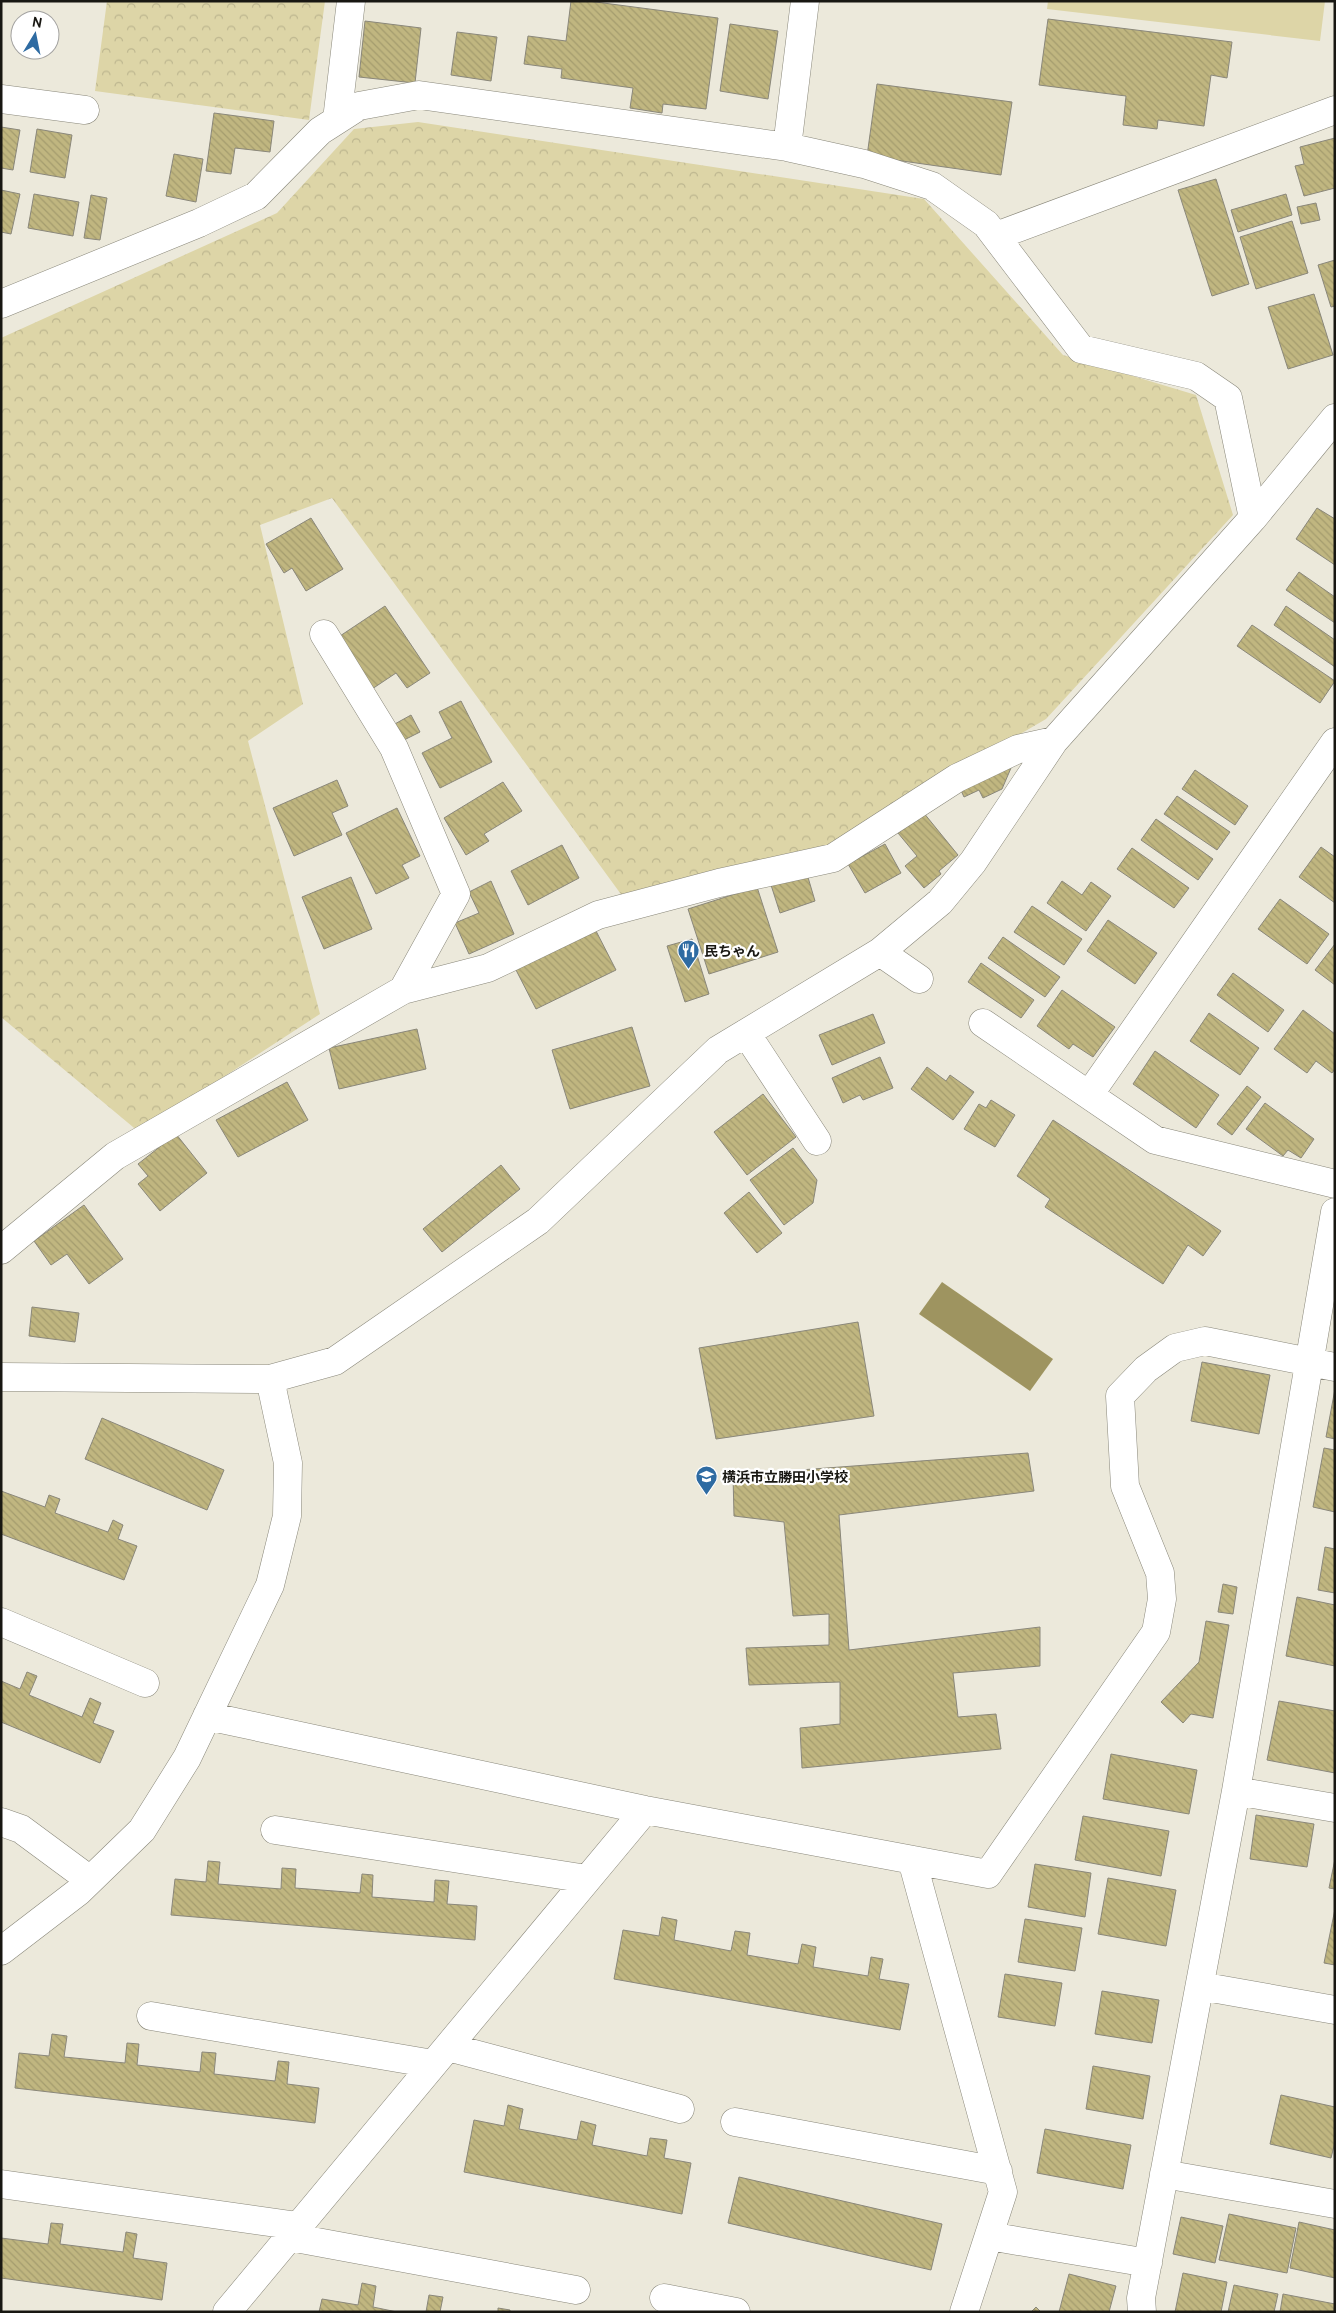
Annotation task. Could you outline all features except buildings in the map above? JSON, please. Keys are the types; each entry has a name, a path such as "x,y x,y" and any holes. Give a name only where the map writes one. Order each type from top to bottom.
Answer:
{"street":[{"path":"337,120 351,1"},
{"path":"787,148 805,1"},
{"path":"1,304 199,223 256,196 320,131 359,106 419,95 787,148 864,164 932,186 986,224 1081,349 1196,376 1228,398 1253,518"},
{"path":"1,100 85,110"},
{"path":"996,236 1335,110"},
{"path":"1,1377 270,1379 335,1361 538,1221 718,1050 880,952 940,902 973,862 1054,741 1253,518 1335,418"},
{"path":"324,634 394,748 456,894 403,990"},
{"path":"1,1250 114,1156 403,990 488,968 598,915 719,883 832,858 957,778 1018,749 1054,741"},
{"path":"1089,1095 1335,742"},
{"path":"880,952 919,979"},
{"path":"983,1023 1155,1140 1335,1184"},
{"path":"746,1033 817,1141"},
{"path":"1142,2312 1141,2298 1236,1791 1322,1366 1335,1212"},
{"path":"207,1716 645,1810 988,1874 1156,1632 1162,1599 1160,1573 1125,1486 1120,1396 1146,1369 1175,1348 1205,1341 1322,1366"},
{"path":"1,1951 78,1892 142,1830 187,1758 270,1585 287,1516 288,1463 270,1379"},
{"path":"1,1622 145,1683"},
{"path":"1236,1791 1335,1808"},
{"path":"227,2312 645,1810"},
{"path":"1,1822 21,1829 90,1880"},
{"path":"275,1830 587,1880"},
{"path":"912,1860 1004,2192 964,2312"},
{"path":"1200,1986 1335,2010"},
{"path":"151,2016 441,2055 680,2109"},
{"path":"735,2122 998,2171"},
{"path":"1164,2174 1335,2204"},
{"path":"1,2184 294,2231 576,2290"},
{"path":"989,2236 1148,2263"},
{"path":"664,2298 736,2312"}],"green space":[{"path":"107,1 325,1 309,120 95,91"},
{"path":"1048,1 1325,1 1320,41 1047,9"},
{"path":"418,122 924,199 1063,355 1196,395 1233,515 1046,719 827,846 623,897 332,498 260,525 303,704 248,741 320,1014 139,1132 1,1017 1,338 277,213 354,129"}],"shaded area":[{"path":"942,1282 1053,1359 1030,1391 919,1314"}],"place":[{"name":"民ちゃん","path":"688,970"},
{"name":"横浜市立勝田小学校","path":"706,1496"}]}
